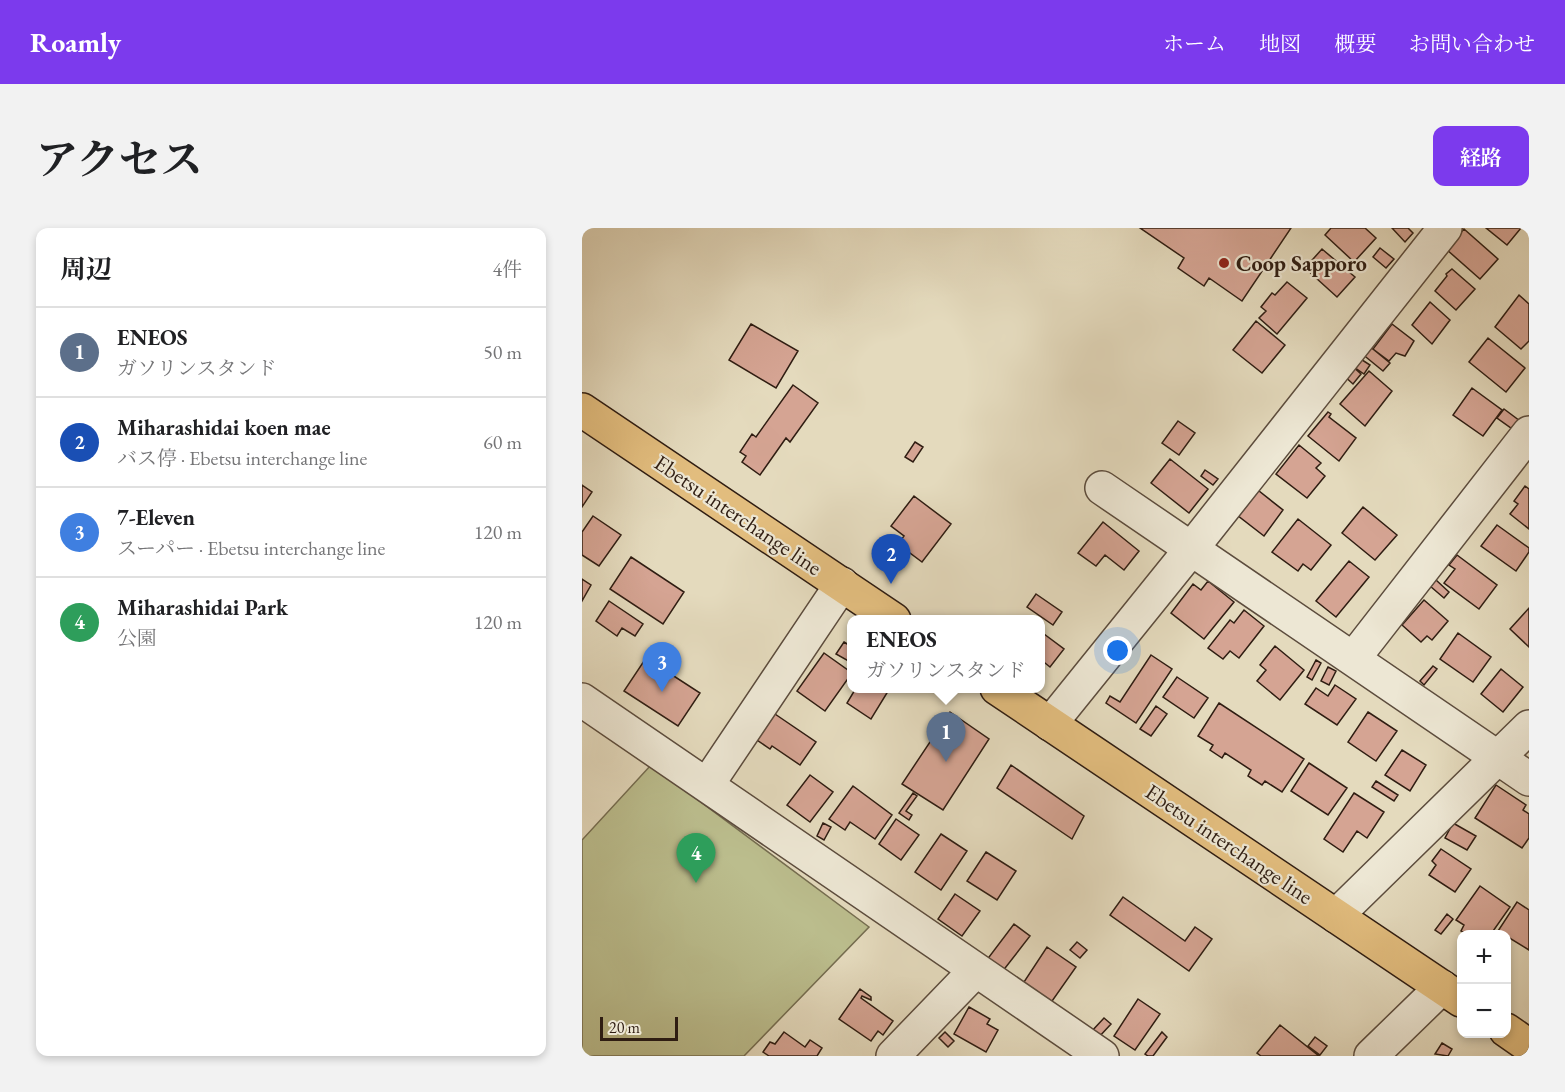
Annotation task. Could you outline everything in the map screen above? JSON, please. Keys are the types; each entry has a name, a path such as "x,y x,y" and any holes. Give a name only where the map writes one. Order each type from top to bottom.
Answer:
{"main road":[{"name":"Ebetsu interchange line","path":"582,410 887,615"},
{"name":"Ebetsu interchange line","path":"1004,693 1452,994"},
{"path":"1511,1033 1529,1046"}],"street":[{"path":"1050,724 1445,228"},
{"path":"1353,659 1529,433"},
{"path":"1102,488 1529,779"},
{"path":"707,785 842,584"},
{"path":"582,700 1102,1056"},
{"path":"1336,916 1529,727"},
{"path":"893,1056 976,970"},
{"path":"1371,1056 1452,994"}],"green space":[{"path":"651,765 869,927 744,1056 582,1056 582,840"}],"building":[{"name":"Coop Sapporo","path":"1140,228 1291,228 1242,301 1209,278 1204,286 1178,268 1184,258"},
{"path":"1331,228 1365,228 1376,238 1354,262 1325,235"},
{"path":"1392,228 1408,228 1413,233 1405,242"},
{"path":"1486,228 1521,228 1507,245"},
{"path":"1464,229 1498,259 1480,279 1446,249"},
{"path":"1380,248 1394,259 1386,268 1373,257"},
{"path":"1322,249 1355,277 1337,297 1305,268"},
{"path":"1452,269 1475,289 1456,310 1435,291"},
{"path":"1287,282 1307,298 1277,334 1259,318 1266,311 1261,307 1272,293 1275,295"},
{"path":"1519,295 1529,304 1529,341 1521,349 1495,327"},
{"path":"1430,302 1450,320 1432,344 1412,325"},
{"path":"1256,321 1285,345 1262,373 1233,350"},
{"path":"751,324 798,351 776,388 729,360"},
{"path":"1392,324 1414,341 1405,356 1396,353 1389,361 1373,349"},
{"path":"1488,338 1525,368 1506,392 1469,362"},
{"path":"1368,345 1390,363 1383,371 1361,353"},
{"path":"1356,356 1370,365 1364,374 1351,365"},
{"path":"1351,365 1361,374 1353,384 1341,373"},
{"path":"1369,371 1392,391 1365,426 1340,404"},
{"path":"793,385 818,403 790,442 786,438 760,475 742,462 746,456 740,452 752,434 756,437"},
{"path":"1472,388 1502,410 1483,436 1453,415"},
{"path":"1504,409 1520,421 1511,428 1497,418"},
{"path":"1328,412 1331,414 1329,417 1356,438 1339,461 1308,436"},
{"path":"1178,421 1195,433 1179,455 1162,443"},
{"path":"915,442 923,447 913,462 905,457"},
{"path":"1299,445 1321,463 1316,468 1325,476 1307,498 1276,474"},
{"path":"1170,459 1208,489 1189,513 1151,483"},
{"path":"1205,470 1218,479 1213,485 1201,476"},
{"path":"582,485 592,492 582,507"},
{"path":"1525,486 1529,489 1529,529 1510,514 1518,504 1514,501"},
{"path":"1254,487 1283,510 1264,536 1237,515"},
{"path":"914,496 951,524 922,562 898,544 904,536 891,526"},
{"path":"1363,507 1397,535 1375,560 1342,533"},
{"path":"593,516 621,535 599,566 582,555 582,532"},
{"path":"1298,519 1331,545 1311,570 1303,564 1298,571 1272,552"},
{"path":"1103,522 1139,551 1124,570 1105,555 1096,566 1078,553"},
{"path":"1497,525 1529,548 1529,552 1516,571 1481,546"},
{"path":"1457,555 1497,585 1479,609 1444,583 1455,569 1449,565"},
{"path":"631,557 684,592 663,624 610,589"},
{"path":"1349,561 1369,577 1336,617 1316,601"},
{"path":"582,579 591,585 582,601"},
{"path":"1436,580 1449,592 1444,598 1430,586"},
{"path":"1208,581 1234,602 1204,639 1171,613 1193,584 1201,590"},
{"path":"1036,594 1062,612 1053,625 1045,619 1045,615 1039,615 1027,607"},
{"path":"1424,600 1448,621 1432,640 1427,636 1421,642 1402,625"},
{"path":"609,601 643,624 635,636 622,628 617,636 596,621"},
{"path":"1529,608 1529,647 1510,629"},
{"path":"1244,610 1264,626 1239,658 1230,651 1223,659 1208,648 1230,620 1234,623"},
{"path":"1458,633 1491,657 1473,682 1440,659"},
{"path":"1045,635 1064,649 1050,667 1045,663"},
{"path":"844,642 847,644 847,660 836,654"},
{"path":"1275,646 1304,670 1280,700 1257,681 1266,670 1260,665"},
{"path":"824,653 847,669 847,680 825,711 797,691"},
{"path":"1151,655 1172,669 1136,723 1106,703 1110,696 1120,702"},
{"path":"646,658 700,693 678,726 624,691"},
{"path":"1316,660 1321,663 1312,680 1307,677"},
{"path":"1433,666 1437,669 1424,685 1420,681"},
{"path":"1328,667 1336,671 1329,685 1321,681"},
{"path":"1501,669 1523,687 1503,712 1481,694"},
{"path":"1177,677 1208,698 1194,718 1163,697"},
{"path":"1335,685 1356,699 1337,725 1305,704 1316,688 1328,696"},
{"path":"853,693 887,693 871,719 847,703"},
{"path":"1219,703 1304,759 1282,792 1265,781 1262,785 1248,776 1251,770 1225,753 1222,758 1210,750 1213,745 1198,736"},
{"path":"1156,706 1167,714 1151,736 1140,729"},
{"path":"772,712 816,742 800,765 772,746 770,749 754,738"},
{"path":"950,712 989,739 943,810 902,784"},
{"path":"1368,712 1397,731 1376,761 1348,742"},
{"path":"1402,750 1426,765 1410,791 1385,775"},
{"path":"1309,763 1347,788 1328,815 1291,791"},
{"path":"1011,765 1084,816 1072,839 997,788"},
{"path":"810,775 833,792 810,822 787,805"},
{"path":"1376,781 1398,795 1394,801 1372,787"},
{"path":"1496,785 1526,805 1523,810 1529,814 1529,838 1522,848 1475,818"},
{"path":"853,786 892,815 875,839 850,822 845,830 829,819"},
{"path":"913,793 917,796 906,811 912,815 909,820 899,813"},
{"path":"1354,793 1384,812 1367,838 1357,831 1343,852 1324,839"},
{"path":"896,819 919,835 901,860 879,844"},
{"path":"823,823 831,827 824,840 817,836"},
{"path":"1453,823 1476,836 1467,850 1445,838"},
{"path":"941,834 967,851 941,890 915,872"},
{"path":"1441,849 1471,869 1455,892 1429,875 1436,865 1432,861"},
{"path":"986,852 1016,871 997,900 967,881"},
{"path":"1480,886 1510,907 1494,930 1462,930 1464,925 1456,920"},
{"path":"955,894 980,911 962,936 938,919"},
{"path":"1123,897 1185,941 1195,927 1212,939 1189,971 1110,915"},
{"path":"1517,902 1529,910 1529,950 1511,939 1511,930 1499,930"},
{"path":"1447,914 1453,919 1441,934 1435,930"},
{"path":"1014,924 1030,936 1002,972 986,961"},
{"path":"1077,942 1087,950 1080,958 1070,950"},
{"path":"1047,947 1076,967 1050,1004 1022,985"},
{"path":"860,989 871,997 871,1000 862,996 861,998 893,1021 883,1035 878,1031 871,1041 839,1019"},
{"path":"1138,999 1160,1014 1135,1050 1114,1036"},
{"path":"969,1007 990,1019 987,1024 998,1030 986,1052 954,1034"},
{"path":"1104,1018 1111,1024 1098,1038 1091,1032"},
{"path":"1280,1025 1319,1056 1261,1056 1257,1053"},
{"path":"784,1032 805,1047 810,1040 822,1048 817,1056 769,1056 763,1052 770,1042 775,1044"},
{"path":"945,1032 954,1041 948,1047 939,1038"},
{"path":"1162,1032 1167,1037 1153,1056 1145,1054"},
{"path":"1315,1037 1327,1046 1320,1055 1308,1046"},
{"path":"1442,1043 1452,1049 1448,1056 1435,1054"}],"place":[{"name":"Coop Sapporo","path":"1224,263"},
{"name":"Miharashidai koen mae","path":"891,584"},
{"name":"7-Eleven","path":"662,692"},
{"name":"ENEOS","path":"946,762"},
{"name":"Miharashidai Park","path":"696,883"}]}
